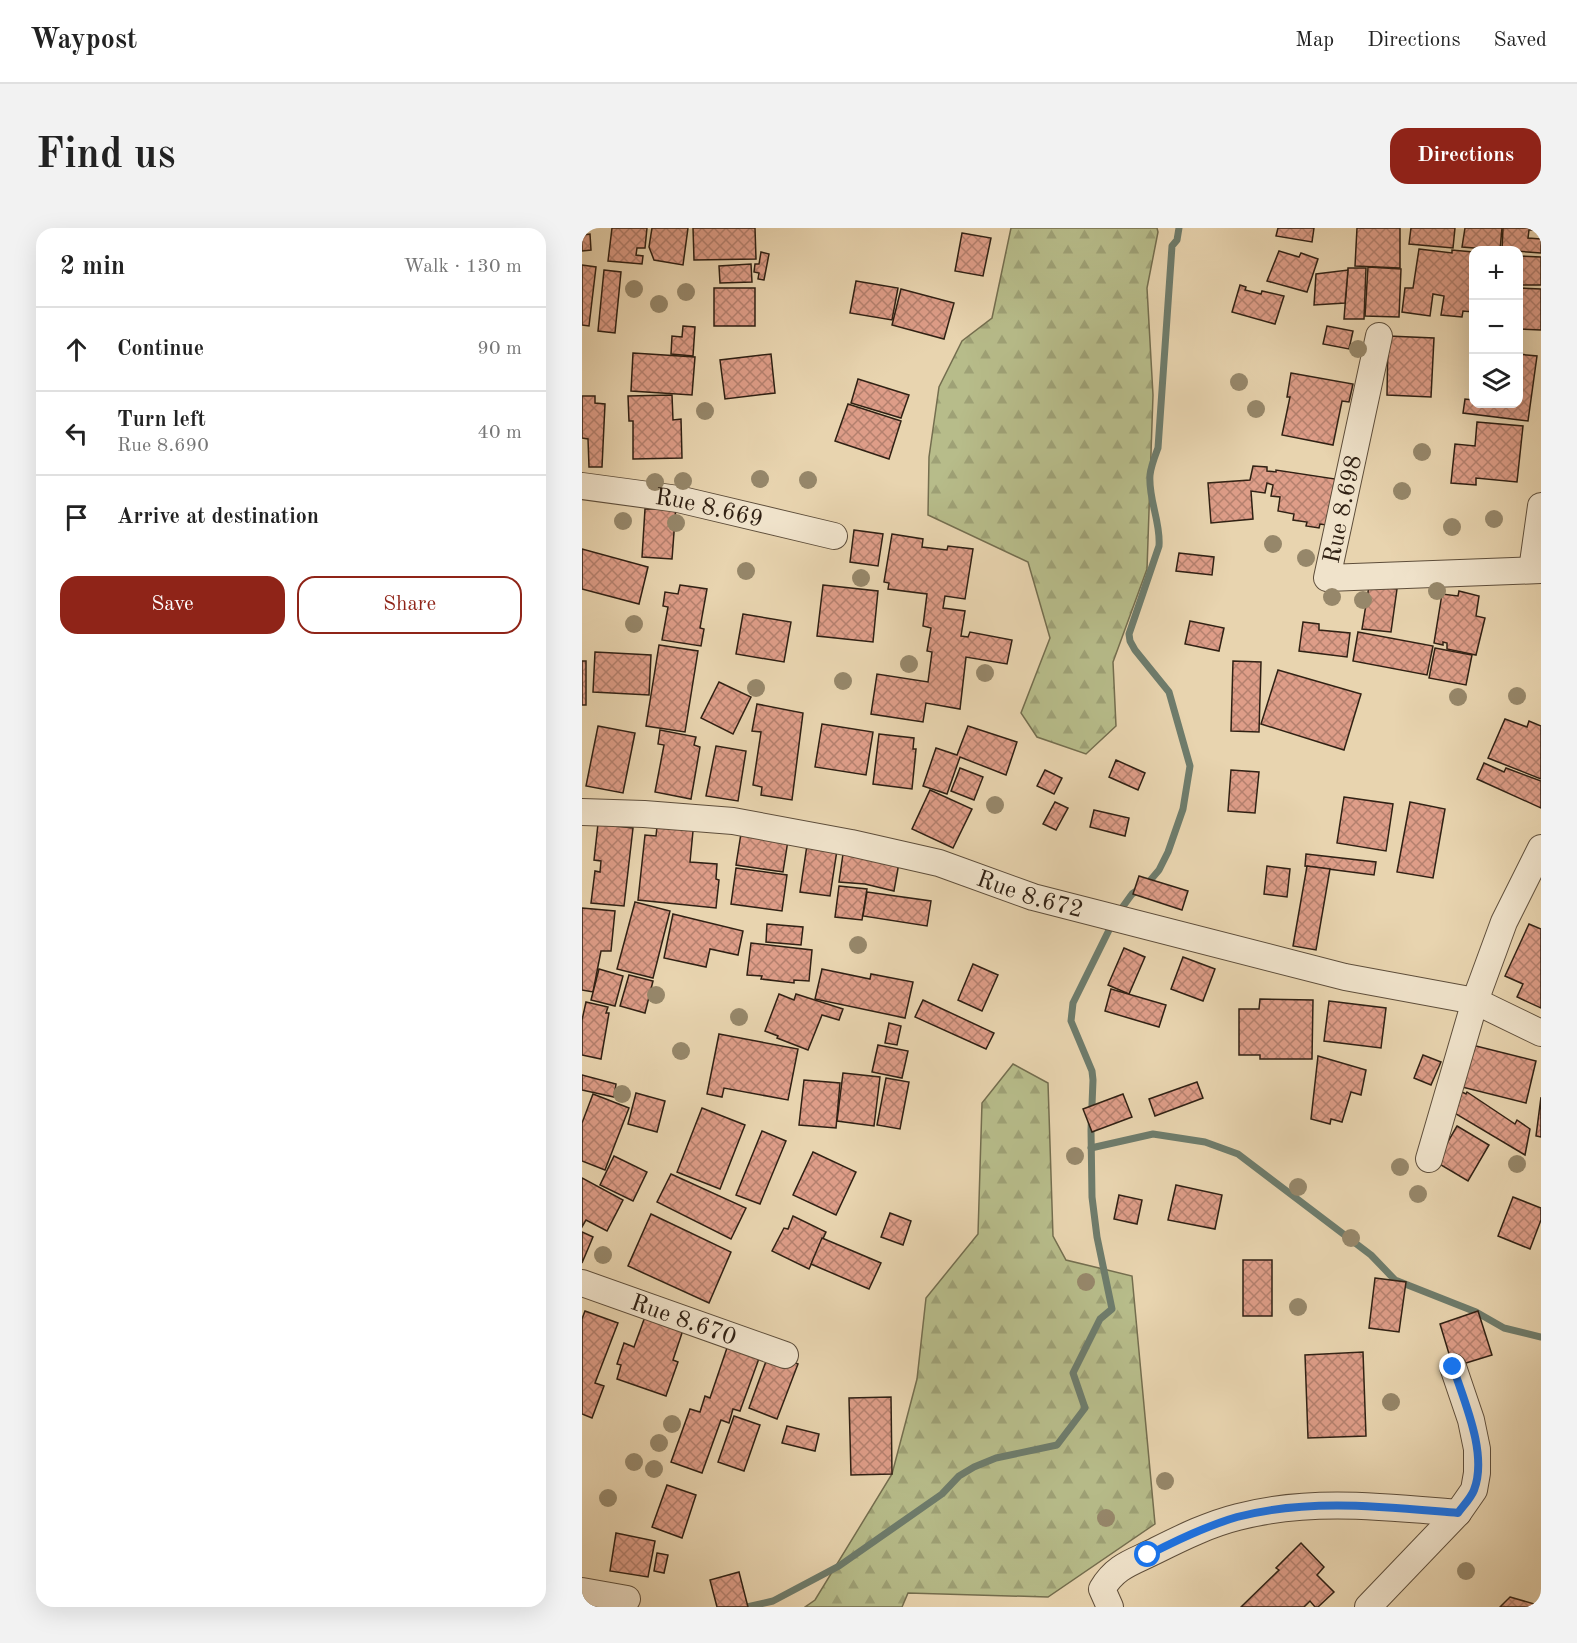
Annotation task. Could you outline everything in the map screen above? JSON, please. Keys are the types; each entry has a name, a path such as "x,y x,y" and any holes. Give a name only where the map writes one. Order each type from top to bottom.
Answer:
{"street":[{"name":"Rue 8.698","path":"1379,336 1327,578 1536,570"},
{"name":"Rue 8.669","path":"582,486 678,499 834,536"},
{"path":"1536,570 1541,506"},
{"name":"Rue 8.672","path":"582,812 733,821 851,843 939,863 1033,897 1345,977 1475,1001 1541,1033"},
{"path":"1430,1159 1475,1001 1504,922 1541,848"},
{"name":"Rue 8.670","path":"582,1283 784,1355"},
{"path":"1368,1607 1458,1513 1474,1490 1477,1449 1471,1420 1453,1367"},
{"path":"1110,1607 1102,1589 1109,1577 1121,1567 1188,1535 1238,1517 1295,1507 1358,1505 1458,1513"},
{"path":"582,1591 627,1599"}],"green space":[{"path":"1011,228 1157,228 1158,232 1147,288 1153,395 1147,569 1113,662 1116,726 1086,754 1037,737 1021,713 1050,638 1028,562 928,515 929,457 939,387 962,341 992,318"},
{"path":"1013,1064 1048,1083 1053,1236 1066,1260 1132,1276 1155,1524 1048,1597 908,1593 902,1607 805,1607 815,1600 892,1474 917,1379 926,1298 978,1234 982,1103"}],"building":[{"path":"612,228 647,228 645,248 637,248 636,255 643,256 642,264 608,261"},
{"path":"652,228 688,228 683,265 654,260 649,247"},
{"path":"693,228 755,228 756,259 694,260"},
{"path":"1278,228 1314,228 1312,242 1276,236"},
{"path":"1357,228 1400,228 1400,268 1355,266"},
{"path":"1411,228 1455,228 1453,248 1409,244"},
{"path":"1465,228 1502,228 1500,246 1462,247"},
{"path":"1503,228 1541,228 1541,230 1529,230 1528,238 1541,239 1541,253 1523,252 1523,246 1502,246"},
{"path":"962,233 991,238 983,276 955,271"},
{"path":"590,234 591,250 582,251 582,235"},
{"path":"1419,249 1452,253 1452,250 1469,252 1469,312 1463,311 1462,317 1441,315 1444,296 1433,294 1430,316 1402,312 1405,288 1413,288"},
{"path":"1279,251 1299,257 1301,253 1318,259 1307,292 1267,281"},
{"path":"761,252 769,254 764,280 758,279 759,273 754,272 755,264 759,264"},
{"path":"1523,256 1541,257 1541,285 1523,285"},
{"path":"751,264 752,282 720,283 719,266"},
{"path":"582,265 596,267 589,326 582,325"},
{"path":"1368,267 1401,269 1399,317 1365,316"},
{"path":"1348,268 1366,268 1364,319 1344,319"},
{"path":"604,270 621,272 615,333 598,331"},
{"path":"1348,270 1345,303 1314,305 1316,274"},
{"path":"856,281 898,288 892,320 850,313"},
{"path":"1240,285 1246,287 1245,290 1261,294 1262,291 1284,296 1275,324 1232,312"},
{"path":"714,288 755,288 755,326 714,326"},
{"path":"1523,288 1541,289 1541,330 1523,329"},
{"path":"901,289 954,303 944,339 892,325"},
{"path":"683,326 695,327 693,356 671,354 672,336 682,337"},
{"path":"1327,326 1353,331 1349,349 1323,344"},
{"path":"1388,336 1434,338 1431,397 1387,395"},
{"path":"633,353 695,357 692,395 631,391"},
{"path":"771,354 775,393 725,399 720,360"},
{"path":"1523,355 1537,356 1528,421 1463,413 1465,399 1469,400 1469,408 1523,408"},
{"path":"1291,373 1353,384 1349,402 1342,401 1333,445 1282,435 1290,397 1287,397"},
{"path":"858,379 909,395 901,418 851,403"},
{"path":"672,395 673,420 681,419 682,458 633,459 633,421 629,421 628,396"},
{"path":"582,396 595,396 595,403 605,404 602,467 589,467 588,439 582,438"},
{"path":"848,404 901,421 889,459 835,441"},
{"path":"1477,422 1523,426 1517,482 1476,478 1476,485 1451,483 1455,444 1475,446"},
{"path":"1253,466 1267,467 1267,471 1276,472 1276,470 1342,480 1333,526 1320,524 1319,528 1306,526 1307,522 1293,520 1294,514 1278,511 1280,497 1271,496 1273,485 1267,483 1265,493 1251,491 1253,519 1211,523 1208,483 1250,480"},
{"path":"655,504 676,506 672,559 642,557 645,509 655,509"},
{"path":"854,530 883,534 878,566 850,562"},
{"path":"892,534 923,539 922,547 947,550 948,546 973,549 965,599 945,596 943,608 965,611 961,636 968,637 970,632 1012,640 1007,664 966,657 960,709 926,703 923,722 871,714 877,674 928,682 932,652 927,651 931,628 923,626 927,594 888,589 889,583 884,582"},
{"path":"582,549 648,567 639,604 582,589"},
{"path":"1179,553 1214,557 1212,575 1176,571"},
{"path":"680,585 707,589 700,628 704,629 701,646 662,640 668,607 663,606 665,592 678,594"},
{"path":"823,585 878,591 873,642 817,636"},
{"path":"1369,586 1397,589 1391,632 1362,629"},
{"path":"1459,591 1479,596 1476,616 1485,618 1476,655 1447,649 1447,643 1443,642 1443,645 1434,643 1442,594 1458,596"},
{"path":"743,614 791,622 784,662 736,654"},
{"path":"1190,621 1224,628 1219,651 1185,644"},
{"path":"1303,622 1319,624 1319,630 1350,633 1347,657 1299,651"},
{"path":"1358,632 1433,646 1427,675 1353,661"},
{"path":"659,645 698,651 685,732 646,726"},
{"path":"1435,648 1472,655 1466,685 1429,678"},
{"path":"595,652 651,655 649,695 593,692"},
{"path":"582,661 586,661 586,705 582,705"},
{"path":"1233,661 1261,662 1259,732 1231,731"},
{"path":"1278,670 1361,694 1344,750 1261,724"},
{"path":"719,682 751,697 733,734 701,718"},
{"path":"757,704 803,713 792,800 761,795 762,787 753,785 761,732 752,731"},
{"path":"1505,719 1527,727 1529,721 1541,726 1541,779 1488,758"},
{"path":"822,724 873,732 866,775 815,767"},
{"path":"598,726 635,733 623,793 586,786"},
{"path":"968,726 1017,742 1006,775 960,757 947,794 923,786 936,748 957,755"},
{"path":"660,730 696,737 694,745 700,747 691,799 655,792 664,745 658,744"},
{"path":"879,734 914,738 913,749 916,749 912,789 873,784"},
{"path":"716,746 746,751 738,801 706,796"},
{"path":"1116,760 1145,773 1138,790 1109,777"},
{"path":"1484,763 1504,772 1506,768 1541,781 1541,808 1477,779"},
{"path":"960,768 983,777 974,800 951,791"},
{"path":"1045,770 1062,778 1054,794 1037,786"},
{"path":"1231,770 1259,772 1255,813 1228,811"},
{"path":"930,790 972,809 953,848 912,829"},
{"path":"1344,797 1393,804 1386,851 1337,843"},
{"path":"1055,802 1068,808 1056,830 1043,824"},
{"path":"1410,802 1445,809 1433,878 1397,872"},
{"path":"1094,810 1129,818 1125,836 1090,827"},
{"path":"658,817 694,821 690,862 717,864 716,879 719,880 716,908 638,900 645,835 656,836"},
{"path":"598,824 633,828 624,906 591,903 595,871 600,872 601,861 594,860"},
{"path":"742,827 789,834 783,872 736,865"},
{"path":"807,845 837,850 830,896 800,892"},
{"path":"844,847 900,857 894,891 865,884 839,882"},
{"path":"1306,854 1376,862 1374,875 1305,866"},
{"path":"1267,866 1290,869 1287,897 1264,894"},
{"path":"1307,866 1330,869 1316,950 1293,946"},
{"path":"736,868 787,875 782,911 731,904"},
{"path":"1139,876 1188,891 1182,910 1133,894"},
{"path":"839,886 867,889 862,920 835,917"},
{"path":"867,892 931,901 927,926 863,916"},
{"path":"635,902 670,911 653,978 617,969"},
{"path":"582,908 615,911 611,951 601,951 593,992 582,990"},
{"path":"673,914 743,931 738,955 710,949 706,967 664,958"},
{"path":"767,924 803,927 801,945 766,942"},
{"path":"1529,924 1541,929 1541,1008 1517,997 1523,984 1505,976"},
{"path":"751,943 812,950 809,981 794,980 794,983 747,975"},
{"path":"1124,948 1145,957 1129,994 1108,985"},
{"path":"1183,957 1215,969 1203,1001 1171,989"},
{"path":"973,964 998,975 982,1011 958,1000"},
{"path":"599,969 623,976 615,1006 591,1000"},
{"path":"822,969 870,979 871,974 913,982 905,1018 815,999"},
{"path":"629,975 653,981 645,1013 620,1006"},
{"path":"1111,989 1166,1005 1159,1027 1105,1011"},
{"path":"779,994 794,1000 796,994 843,1009 839,1020 822,1015 808,1050 765,1031"},
{"path":"1260,999 1313,1000 1312,1059 1260,1059 1260,1055 1239,1055 1239,1009 1259,1009"},
{"path":"923,1000 994,1033 986,1049 915,1017"},
{"path":"1329,1001 1386,1008 1381,1048 1324,1041"},
{"path":"586,1002 608,1007 601,1059 582,1055 582,1020"},
{"path":"889,1023 901,1026 897,1045 885,1043"},
{"path":"719,1034 798,1049 788,1100 724,1088 722,1097 707,1094"},
{"path":"1468,1044 1536,1061 1526,1103 1458,1086"},
{"path":"878,1045 908,1051 902,1078 872,1072"},
{"path":"1423,1055 1441,1062 1431,1085 1414,1078"},
{"path":"1318,1056 1366,1070 1361,1095 1351,1092 1342,1122 1331,1119 1330,1124 1311,1119"},
{"path":"843,1073 880,1077 874,1126 837,1121"},
{"path":"582,1075 616,1084 614,1097 582,1090"},
{"path":"886,1078 909,1082 900,1129 877,1125"},
{"path":"804,1080 840,1083 836,1128 799,1125"},
{"path":"1197,1082 1203,1098 1155,1116 1149,1099"},
{"path":"1456,1089 1466,1094 1467,1092 1515,1124 1517,1120 1530,1129 1525,1155 1451,1111"},
{"path":"636,1093 665,1101 657,1132 628,1124"},
{"path":"593,1094 629,1108 605,1170 582,1161 582,1123"},
{"path":"1123,1094 1132,1117 1092,1132 1083,1109"},
{"path":"1541,1097 1541,1137 1536,1136"},
{"path":"702,1108 745,1125 720,1189 677,1172"},
{"path":"1457,1126 1489,1145 1468,1181 1436,1162"},
{"path":"762,1131 786,1141 760,1204 736,1195"},
{"path":"813,1152 856,1172 836,1215 793,1195"},
{"path":"614,1156 647,1172 633,1201 600,1185"},
{"path":"671,1174 746,1208 731,1239 657,1202"},
{"path":"582,1178 623,1200 607,1231 586,1220 582,1227"},
{"path":"1176,1185 1222,1195 1215,1229 1168,1220"},
{"path":"1119,1195 1142,1200 1137,1224 1114,1219"},
{"path":"1513,1197 1541,1208 1541,1220 1530,1249 1498,1236"},
{"path":"890,1213 911,1221 903,1245 881,1237"},
{"path":"651,1214 731,1252 709,1303 628,1266"},
{"path":"793,1216 826,1232 809,1269 772,1251 784,1228 788,1229"},
{"path":"582,1232 593,1237 582,1263"},
{"path":"822,1238 881,1263 869,1289 811,1264"},
{"path":"1243,1260 1272,1260 1272,1316 1243,1316"},
{"path":"1375,1278 1406,1282 1399,1332 1369,1328"},
{"path":"585,1311 618,1323 595,1383 604,1386 592,1418 582,1414 582,1319"},
{"path":"1478,1311 1492,1355 1453,1367 1440,1324"},
{"path":"646,1314 684,1327 673,1360 678,1362 666,1396 617,1379 621,1365 617,1364 624,1343 634,1347"},
{"path":"729,1342 761,1353 740,1411 733,1409 729,1423 721,1420 702,1473 671,1462 690,1409 700,1412 705,1396 710,1398"},
{"path":"1363,1352 1366,1436 1308,1438 1305,1355"},
{"path":"769,1353 798,1364 777,1419 749,1408"},
{"path":"891,1397 892,1474 851,1475 849,1398"},
{"path":"734,1416 760,1425 744,1471 718,1462"},
{"path":"787,1426 819,1434 815,1451 782,1443"},
{"path":"667,1485 696,1495 682,1538 652,1527"},
{"path":"616,1533 655,1541 648,1577 610,1571"},
{"path":"1301,1543 1324,1567 1317,1575 1334,1592 1318,1607 1310,1601 1304,1607 1241,1607 1279,1570 1276,1568"},
{"path":"657,1553 668,1555 664,1573 654,1571"},
{"path":"739,1572 748,1607 717,1607 710,1580"},
{"path":"1510,1597 1541,1606 1541,1607 1500,1607"}],"waterway":[{"path":"1119,912 1132,894 1148,883 1159,870 1168,852 1183,809 1190,766 1169,692 1135,650 1129,634 1159,546 1150,475 1158,448 1172,246 1177,240 1179,228"},
{"path":"747,1607 773,1601 839,1566 942,1494 959,1476 974,1467 996,1458 1057,1445 1085,1408 1073,1373 1100,1319 1112,1309 1097,1237 1092,1197 1092,1071 1071,1021 1073,1003 1113,922"},
{"path":"1091,1148 1153,1134 1205,1142 1238,1154 1371,1255 1395,1280 1476,1312 1504,1328 1541,1337"}],"route":[{"path":"1148,1555 1188,1535 1238,1517 1295,1507 1358,1505 1458,1513 1474,1490 1477,1449 1471,1420 1453,1367"}]}
